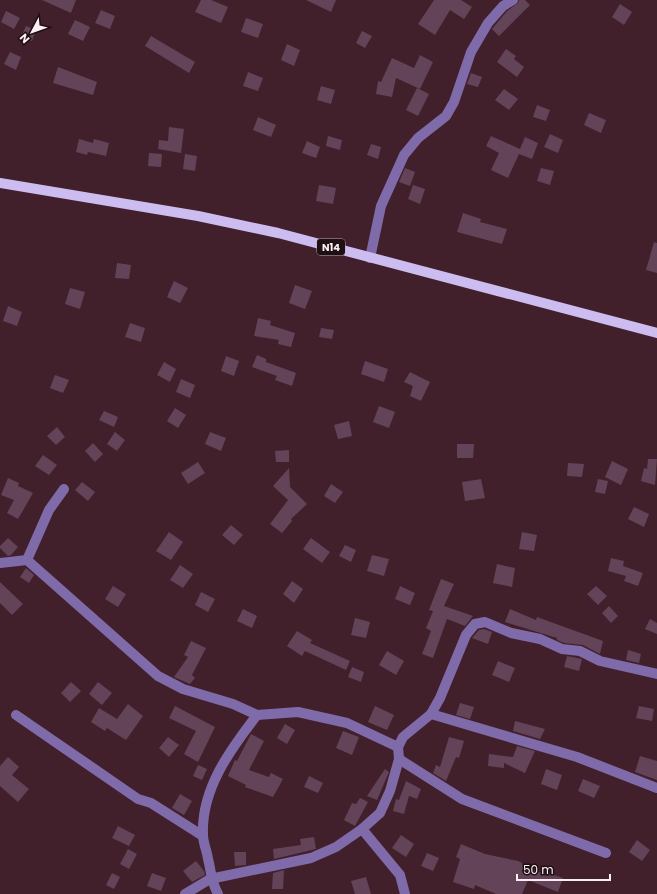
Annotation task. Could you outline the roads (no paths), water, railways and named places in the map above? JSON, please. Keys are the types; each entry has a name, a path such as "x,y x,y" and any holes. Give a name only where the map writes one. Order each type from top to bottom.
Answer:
{"main road":[{"name":"N14","path":"0,183 198,216 278,234 657,332"}],"street":[{"path":"370,258 381,206 404,155 418,138 446,116 454,102 461,79 475,46 488,23 503,6 513,0"},
{"path":"27,560 49,510 64,488"},
{"path":"0,563 27,560 158,676 183,689 233,704 257,715 298,712 347,723 398,747"},
{"path":"186,894 210,879 311,858 336,847 362,829 380,813 390,791 399,758 398,747 403,737 431,714 440,698 466,635 475,624 485,622 511,633 540,638 562,649 580,651 600,661 657,674"},
{"path":"431,714 577,757 657,788"},
{"path":"16,715 138,799 151,803 203,836"},
{"path":"218,894 210,879 209,862 203,836 209,792 225,761 257,715"},
{"path":"399,758 462,800 606,853"},
{"path":"362,829 400,875 405,894"}]}
